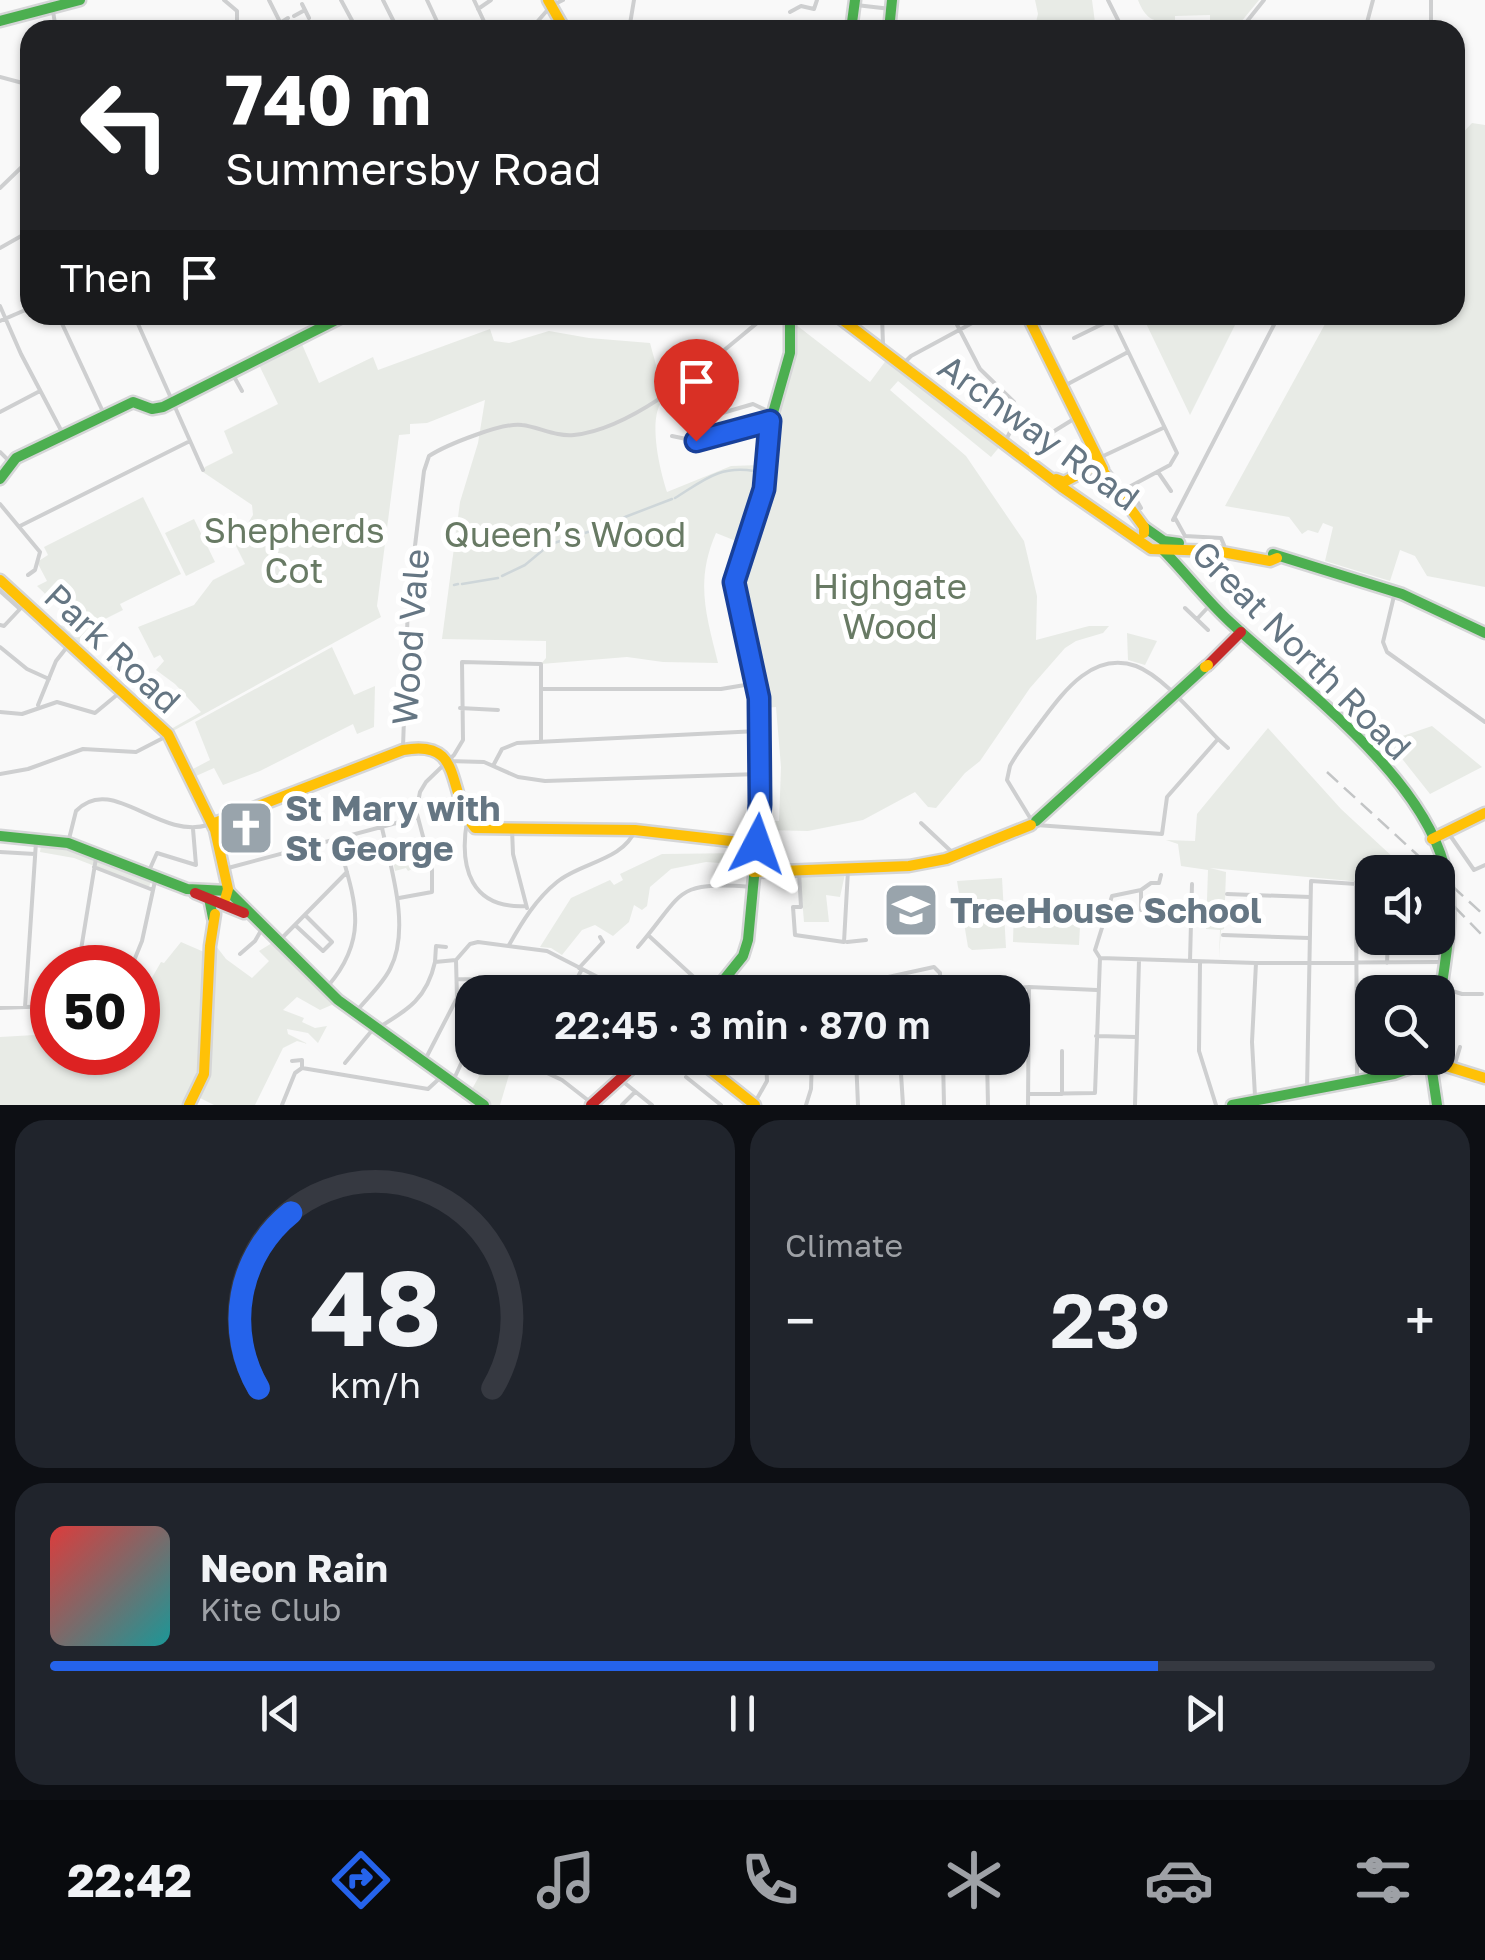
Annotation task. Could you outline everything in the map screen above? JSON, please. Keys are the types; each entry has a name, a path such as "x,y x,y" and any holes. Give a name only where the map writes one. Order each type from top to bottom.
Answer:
{"main road":[{"path":"0,20 80,0"},
{"path":"0,479 11,463 104,414 128,403 157,409 325,325"},
{"path":"725,975 746,948 760,774 756,683 734,582 764,489 771,417 790,353 790,325"},
{"name":"Archway Road","path":"849,325 1053,478 1071,485 1142,532"},
{"path":"1035,325 1098,464 1142,532 1168,543 1224,545 1272,554 1395,592 1485,632"},
{"path":"1071,485 1098,464"},
{"name":"Great North Road","path":"1142,532 1211,604 1375,758 1411,801 1440,855"},
{"path":"1157,550 1277,558"},
{"path":"1176,566 1192,557 1192,551"},
{"name":"Park Road","path":"0,580 22,607 70,644 164,738 212,824 221,888"},
{"path":"753,872 908,866 956,854 1034,823 1241,632"},
{"path":"212,824 403,750 430,745 448,761 467,820 481,829 634,830 757,844"},
{"path":"1432,840 1485,813"},
{"path":"0,836 68,843 187,889 221,888 325,989 484,1105"},
{"name":"Great North Road","path":"1432,840 1435,855"},
{"path":"221,888 238,910 260,925"},
{"path":"188,1105 205,1069 213,923 221,888"},
{"path":"1442,975 1444,955"},
{"path":"1455,1068 1485,1078"},
{"path":"592,1104 624,1075"},
{"path":"717,1075 754,1104"},
{"path":"1232,1105 1290,1100 1307,1092 1389,1075"},
{"path":"1432,1075 1437,1105"}],"street":[{"path":"224,0 237,11 237,20"},
{"path":"474,0 483,20"},
{"path":"478,9 491,0"},
{"path":"550,3 563,0"},
{"path":"790,12 801,6 814,9 817,0"},
{"path":"1248,20 1264,0"},
{"path":"854,2 891,4"},
{"path":"302,4 308,18"},
{"path":"51,7 54,20"},
{"path":"284,20 305,10"},
{"path":"0,188 20,169"},
{"path":"0,306 3,319 64,434"},
{"path":"63,325 104,414"},
{"path":"138,325 202,470"},
{"path":"734,382 717,355 754,325"},
{"path":"880,349 882,325"},
{"path":"957,325 989,380 1014,402 1015,425 1004,442"},
{"path":"902,366 910,356 967,325"},
{"path":"1074,338 1102,325"},
{"path":"1115,325 1177,453 1170,465 1129,487 1140,508"},
{"path":"1224,545 1221,538 1185,536 1174,519 1274,325"},
{"path":"1065,385 1128,352"},
{"name":"Wood Vale","path":"403,750 408,604 426,464 431,454 515,424 574,435 631,415 717,355"},
{"path":"232,372 242,391"},
{"path":"0,402 2,411 40,391"},
{"path":"695,420 753,404 771,417"},
{"path":"1043,438 1078,416"},
{"path":"672,436 696,441 771,417"},
{"path":"1098,464 1164,427"},
{"path":"20,526 190,441"},
{"path":"0,452 11,463"},
{"path":"1158,472 1171,490"},
{"path":"0,504 40,552 35,570 28,575"},
{"path":"0,592 22,607 4,626 0,625"},
{"path":"1395,592 1383,642 1387,652 1485,722"},
{"path":"1197,618 1211,604"},
{"path":"1185,608 1208,630"},
{"path":"36,708 56,660 70,644"},
{"path":"0,648 27,669 49,679"},
{"path":"399,898 430,895 434,887 417,814 420,792 463,740 460,708 465,661 542,666 541,742"},
{"path":"1218,739 1167,797 1162,834 1034,823 1012,790 1007,773 1013,759 1076,680 1092,669 1122,663 1139,667 1228,748"},
{"path":"542,689 720,690 756,683"},
{"path":"0,713 22,714 46,704 64,702 96,713 120,692"},
{"path":"42,698 46,704"},
{"path":"460,708 498,710"},
{"path":"494,765 506,746 758,731"},
{"path":"0,774 83,750 131,753 164,738"},
{"path":"448,761 494,765 518,777 544,781 760,774"},
{"path":"68,843 76,811 96,798 113,800 176,827 194,829 212,824"},
{"path":"221,888 338,839 417,814"},
{"path":"467,820 464,848 475,887 491,902 527,909"},
{"path":"921,823 956,854"},
{"path":"355,1012 392,966 399,898 382,828"},
{"path":"140,945 157,853 196,864 194,829"},
{"path":"512,829 513,854 527,909"},
{"path":"509,945 527,909 558,880 618,851 630,841 634,830"},
{"path":"1447,831 1474,870 1485,865"},
{"path":"26,1007 36,838"},
{"path":"325,989 342,969 354,942 354,898 338,839"},
{"path":"0,852 35,854"},
{"path":"82,945 97,853"},
{"path":"94,867 153,890"},
{"path":"799,869 801,907 793,907 795,935 846,942 866,940"},
{"path":"846,942 848,870"},
{"path":"278,942 347,872"},
{"path":"1030,1094 1095,1093 1100,958 1095,950 1112,896 1159,883 1160,875"},
{"path":"1307,1092 1311,880 1355,882"},
{"path":"638,947 678,897 690,888 706,884 752,887"},
{"path":"1190,961 1192,884"},
{"path":"1142,890 1141,910 1148,911"},
{"path":"1227,894 1310,896"},
{"path":"295,925 323,951 332,942 304,915"},
{"path":"240,954 255,941 260,925"},
{"path":"648,935 693,975"},
{"path":"1224,935 1308,938"},
{"path":"577,975 604,942 600,937"},
{"path":"435,962 456,960 474,942 548,950 593,975"},
{"path":"345,1063 377,1027 422,994 433,977 436,946 446,947"},
{"path":"1356,955 1357,1082"},
{"path":"1387,955 1387,963"},
{"path":"1100,958 1308,964 1443,961"},
{"path":"1135,1105 1139,958"},
{"path":"456,960 457,975"},
{"path":"1200,961 1199,1051 1216,1105"},
{"path":"1256,963 1252,1042 1258,1102"},
{"path":"899,975 927,967 938,968 939,975"},
{"path":"1030,987 1097,990"},
{"path":"1455,992 1482,994"},
{"path":"424,1062 455,1004"},
{"path":"0,1008 30,1007"},
{"path":"1096,1036 1136,1036"},
{"path":"1455,1064 1460,1047"},
{"path":"1062,1050 1062,1094"},
{"path":"282,1105 295,1074 302,1068 302,1060 292,1060"},
{"path":"302,1068 428,1089 446,1080 455,1066"},
{"path":"551,1075 592,1104"},
{"path":"754,1104 766,1075"},
{"path":"806,1105 811,1075"},
{"path":"857,1075 858,1105"},
{"path":"901,1075 902,1105"},
{"path":"943,1075 944,1105"},
{"path":"987,1075 988,1105"},
{"path":"1028,1105 1030,1075"},
{"path":"686,1077 720,1105"},
{"path":"620,1079 652,1105"},
{"path":"622,1105 636,1092"}],"green space":[{"path":"1035,0 1092,0 1095,20 1036,20"},
{"path":"1138,0 1259,0 1243,20 1210,20 1210,15 1154,20"},
{"path":"1472,123 1485,125 1485,587 1427,576 1415,556 1400,550 1390,581 1325,561 1333,527 1323,523 1318,533 1308,530 1302,534 1289,517 1225,506 1325,325 1465,325 1465,130"},
{"name":"Highgate Wood","path":"795,325 870,382 887,359 1001,445 991,457 898,381 890,390 966,456 1024,541 1037,596 1036,640 1089,626 1109,626 1103,633 1065,648 1030,688 980,761 936,808 928,807 915,792 863,820 808,831 764,830 765,821 779,821 781,767 776,707 763,708 761,684 737,593 737,573 768,487 772,435 796,349"},
{"path":"1147,325 1235,325 1190,415"},
{"path":"490,329 494,341 509,343 549,331 650,343 665,398 659,406 655,429 667,492 731,466 761,465 760,485 741,543 716,533 706,567 705,598 718,663 627,657 541,664 546,658 546,641 442,639 460,502 478,443 485,400 427,423 410,424 410,434 399,435 377,606 381,617 173,731 201,712 156,670 164,661 160,655 154,658 138,627 194,605 213,580 245,564 235,544 253,515 252,505 203,472 205,467 233,453 224,431 278,404 258,363 301,342 319,383 373,357 378,370"},
{"path":"143,497 181,574 120,604 123,610 97,623 78,644 61,626 69,617 37,586 47,581 37,562 48,555 44,547"},
{"path":"194,519 215,562 186,576 165,533"},
{"path":"1127,633 1157,641 1145,665 1128,660"},
{"path":"332,647 354,695 375,686 374,727 357,734 353,724 260,771 223,785 214,768 196,776 193,769 210,760 195,722"},
{"path":"1432,726 1482,767 1430,794 1388,741"},
{"path":"1268,728 1341,809 1391,855 1355,855 1355,881 1210,868 1226,872 1219,959 1220,930 1206,929 1208,870 1181,866 1178,844 1166,840 1195,841 1197,814"},
{"path":"422,843 426,863 408,871 395,871 391,851"},
{"path":"41,845 75,851 151,881 149,887 74,858 40,852"},
{"path":"748,846 752,849 750,865 706,862 671,869 650,887 647,906 642,910 634,905 629,922 613,936 595,925 582,930 562,955 540,947 571,898 610,880 614,885 623,880 620,874 662,854 745,853"},
{"path":"800,874 845,874 840,897 826,895 829,922 804,922"},
{"path":"1002,878 1006,948 972,950 968,947 957,881"},
{"path":"1014,905 1081,907 1079,945 1013,942"},
{"path":"181,942 212,952 213,942 226,959 252,978 269,961 259,951 272,943 334,1004 320,1010 297,997 283,1010 304,1018 302,1022 315,1028 327,1026 318,1043 308,1033 287,1029 288,1034 308,1044 297,1041 283,1048 255,1105 214,1105 200,1098 196,1105 0,1105 0,1037 30,1035 30,1075 160,1075 160,964"},
{"path":"480,1075 509,1075 500,1105 492,1105 471,1091"}],"waterway":[{"path":"675,498 721,472 754,471"},
{"path":"606,529 625,517 672,499"},
{"path":"551,544 594,530"},
{"path":"502,576 525,565 549,545"},
{"path":"462,584 498,578"},
{"path":"454,585 458,584"}],"railway":[{"path":"1327,772 1417,855"},
{"path":"1455,889 1485,916"},
{"path":"1455,907 1485,938"}],"traffic: fast":[{"path":"0,21 80,0"},
{"path":"852,20 855,0"},
{"path":"890,20 892,0"},
{"path":"0,479 16,458 133,402 152,409 163,407 326,325"},
{"path":"728,975 743,956 748,940 759,824 759,711 734,583 764,489 767,434 790,353 790,325"},
{"path":"1144,527 1164,541 1179,543"},
{"path":"1162,549 1230,622 1353,732 1410,797 1430,830 1444,865 1449,901 1443,975"},
{"path":"1273,554 1402,594 1485,633"},
{"path":"1036,821 1205,667"},
{"path":"0,836 68,843 187,889 228,891 338,1000 484,1105"},
{"path":"209,898 213,918"},
{"path":"1232,1105 1389,1075"},
{"path":"1433,1075 1437,1105"}],"traffic: slow":[{"path":"548,0 559,20"},
{"path":"849,325 1063,488 1151,549 1217,551 1270,561 1277,558"},
{"path":"1032,325 1103,469"},
{"path":"1056,479 1064,482 1092,467 1100,467 1144,527 1144,533"},
{"path":"0,580 168,734 215,830 228,889 224,903"},
{"path":"212,824 403,750 423,748 446,760 475,828 635,830 757,844"},
{"path":"1432,839 1485,813"},
{"path":"753,872 909,866 946,859 1031,825"},
{"path":"189,1105 204,1074 215,914"},
{"path":"1455,1069 1485,1078"},
{"path":"717,1075 755,1105"}],"traffic: jam":[{"path":"1208,665 1241,632"},
{"path":"195,893 244,913"},
{"path":"591,1105 624,1075"}],"place":[{"name":"St Mary with St George","path":"246,828"},
{"name":"TreeHouse School","path":"911,910"}],"route":[{"path":"696,441 770,421 764,489 734,582 759,698 757,844"}],"park label":[{"name":"Queen’s Wood","path":"565,534"},
{"name":"Shepherds Cot","path":"294,550"}]}
